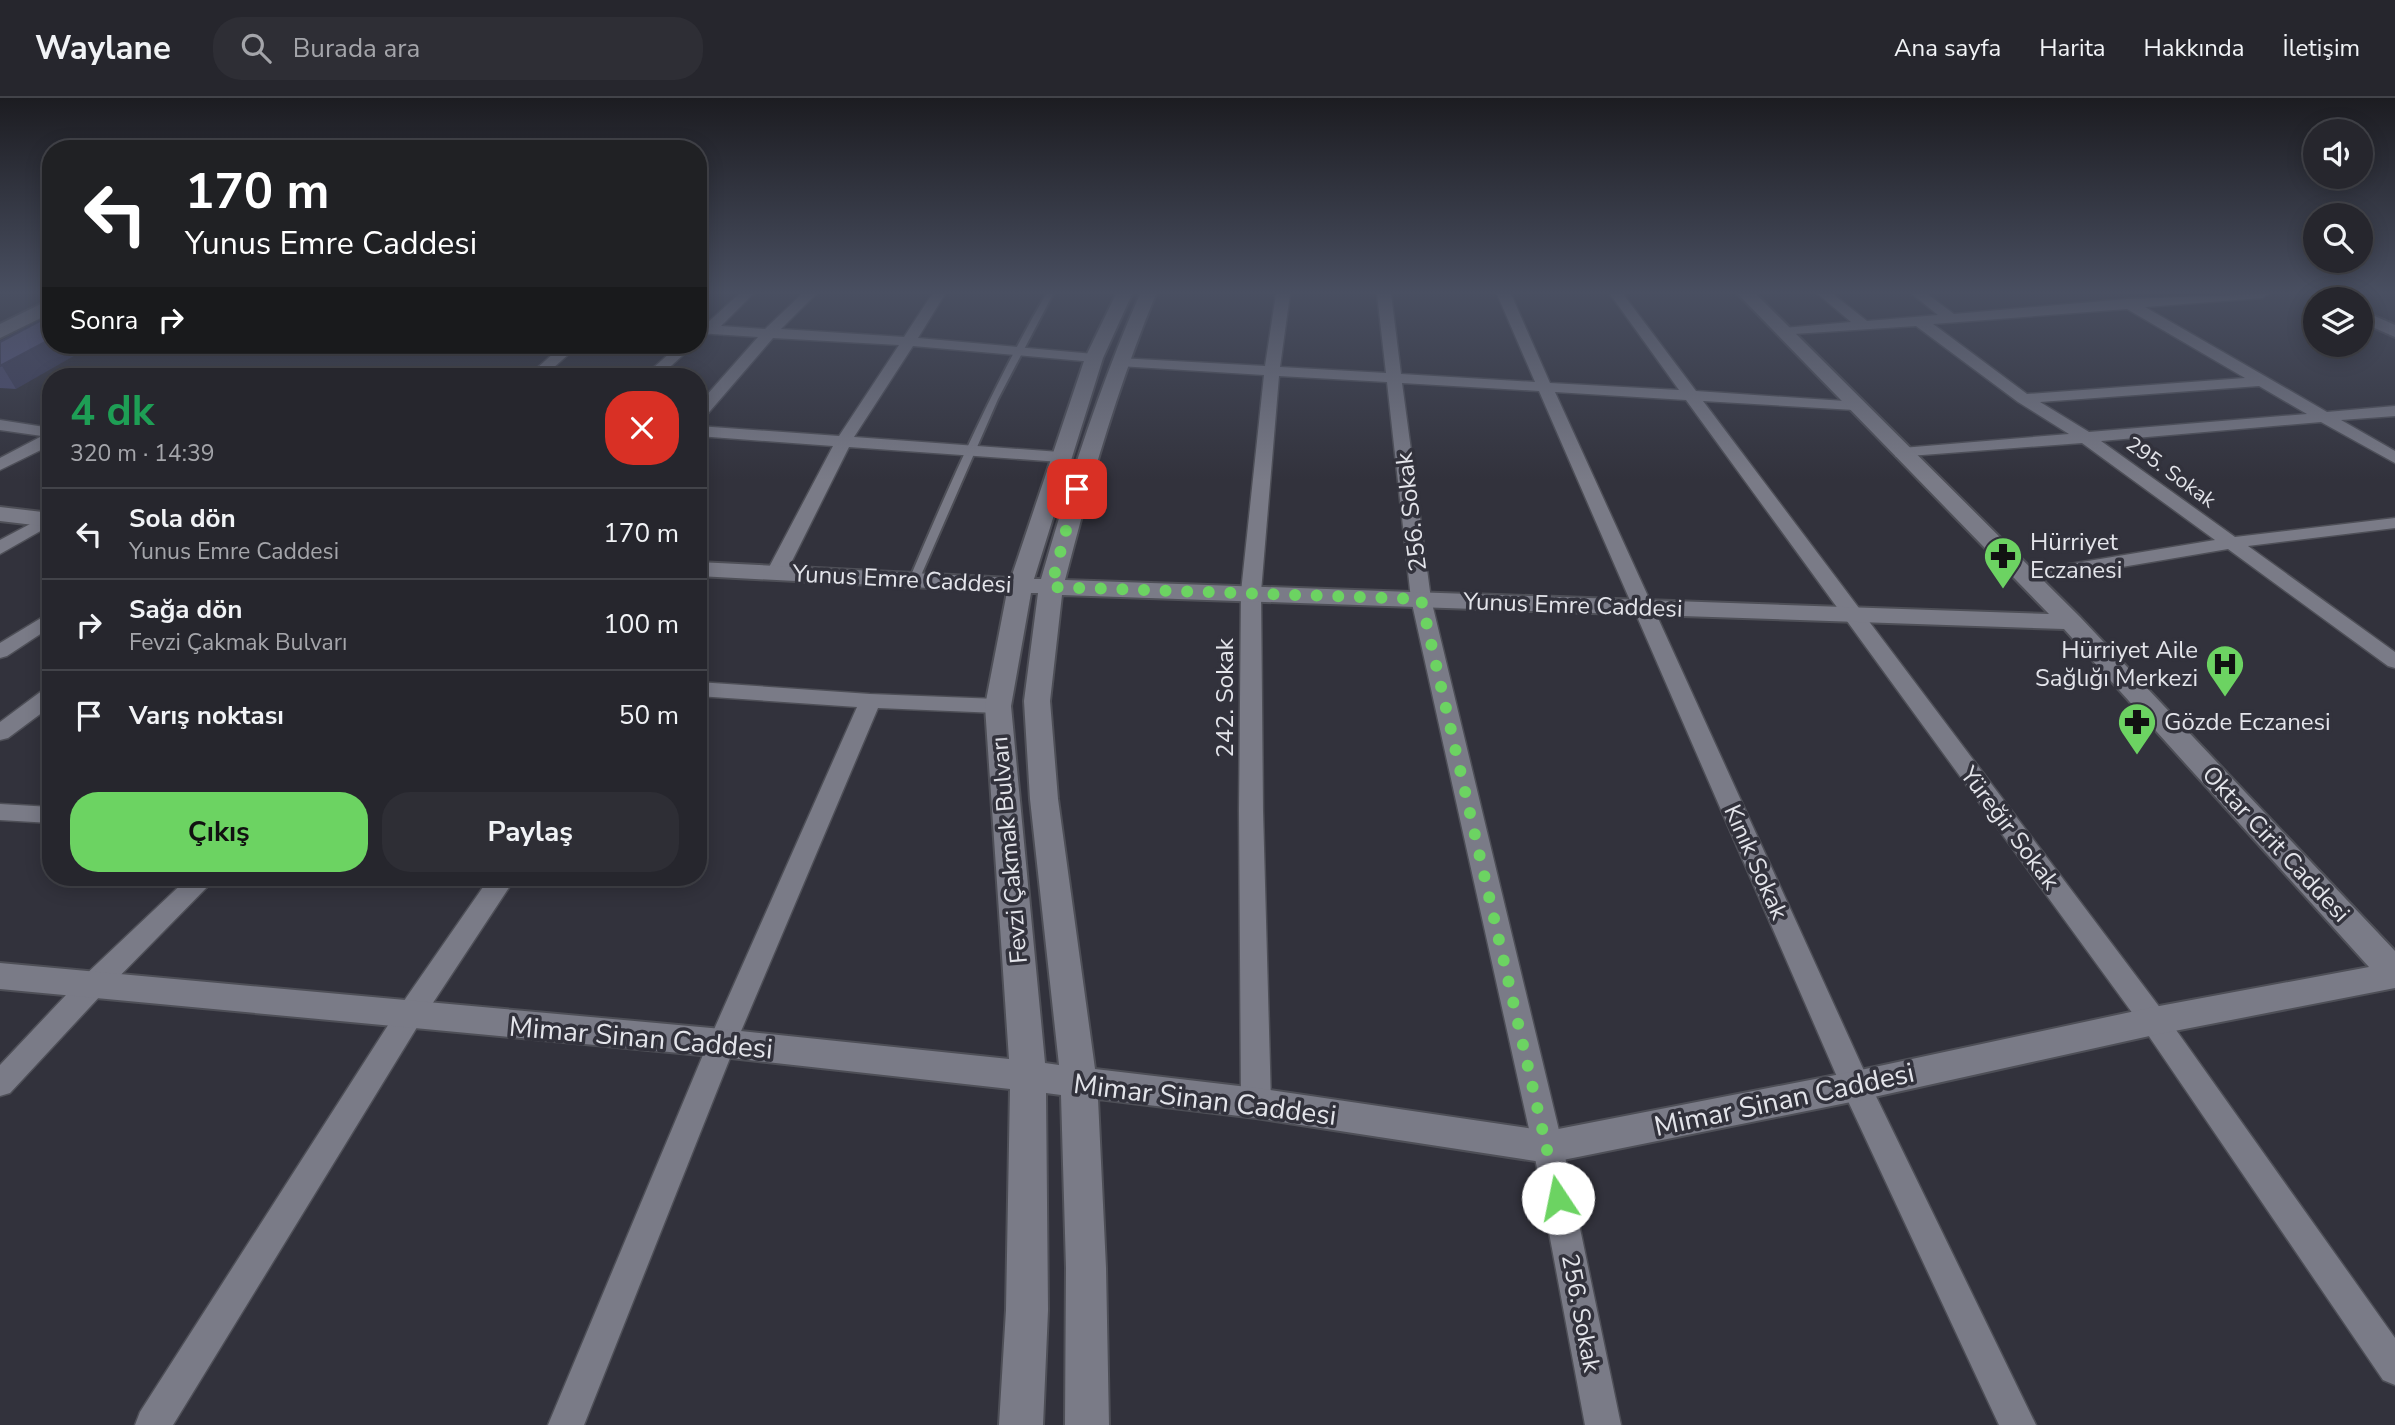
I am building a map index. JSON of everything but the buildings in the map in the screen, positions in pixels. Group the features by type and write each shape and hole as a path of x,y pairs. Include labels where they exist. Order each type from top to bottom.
{"street":[{"path":"545,368 559,356"},
{"path":"660,368 674,356"},
{"path":"707,405 749,356"},
{"path":"776,573 845,439 898,356"},
{"path":"1065,356 1272,371 1854,405"},
{"name":"Fevzi Çakmak Bulvarı","path":"1087,1425 1086,1268 1079,1082 1044,799 1037,701 1051,587 1084,465 1107,356"},
{"name":"Fevzi Çakmak Bulvarı","path":"1021,1425 1027,1310 1028,1077 998,706 1020,586 1060,457 1109,356"},
{"name":"242. Sokak","path":"1256,1103 1251,811 1251,592 1274,356"},
{"name":"256. Sokak","path":"1391,356 1421,599 1548,1147 1603,1425"},
{"name":"Kınık Sokak","path":"1533,356 1641,608 1856,1086 2018,1425"},
{"name":"Yüreğir Sokak","path":"1660,356 2154,1021 2395,1368"},
{"name":"Oktar Cirit Caddesi","path":"1806,356 2071,622 2395,974"},
{"name":"295. Sokak","path":"1966,356 2024,399 2085,437 2395,662"},
{"path":"2217,356 2395,458"},
{"path":"2024,399 2260,381"},
{"path":"1902,453 2395,411"},
{"path":"0,425 42,434"},
{"path":"707,431 845,439 1060,457"},
{"path":"0,465 42,441"},
{"path":"0,514 42,519"},
{"path":"2027,577 2231,543 2395,523"},
{"path":"0,548 42,524"},
{"name":"Yunus Emre Caddesi","path":"707,569 1020,586 2071,622"},
{"path":"0,652 42,624"},
{"path":"707,690 870,701 998,706"},
{"path":"566,1425 722,1042 870,701"},
{"path":"0,733 42,702"},
{"path":"0,812 42,815"},
{"path":"0,1084 92,986 195,886"},
{"path":"153,1425 409,1016 497,886"},
{"name":"Mimar Sinan Caddesi","path":"0,976 409,1016 722,1042 1256,1103 1548,1147 1856,1086 2154,1021 2395,974"}],"lane":[{"path":"914,580 969,450 1014,356"}],"place":[{"name":"Hürriyet Eczanesi","path":"2003,590"},
{"name":"Hürriyet Aile Sağlığı Merkezi","path":"2225,698"},
{"name":"Gözde Eczanesi","path":"2137,756"}],"route":[{"path":"1077,489 1051,587 1421,599 1558,1198"}]}
